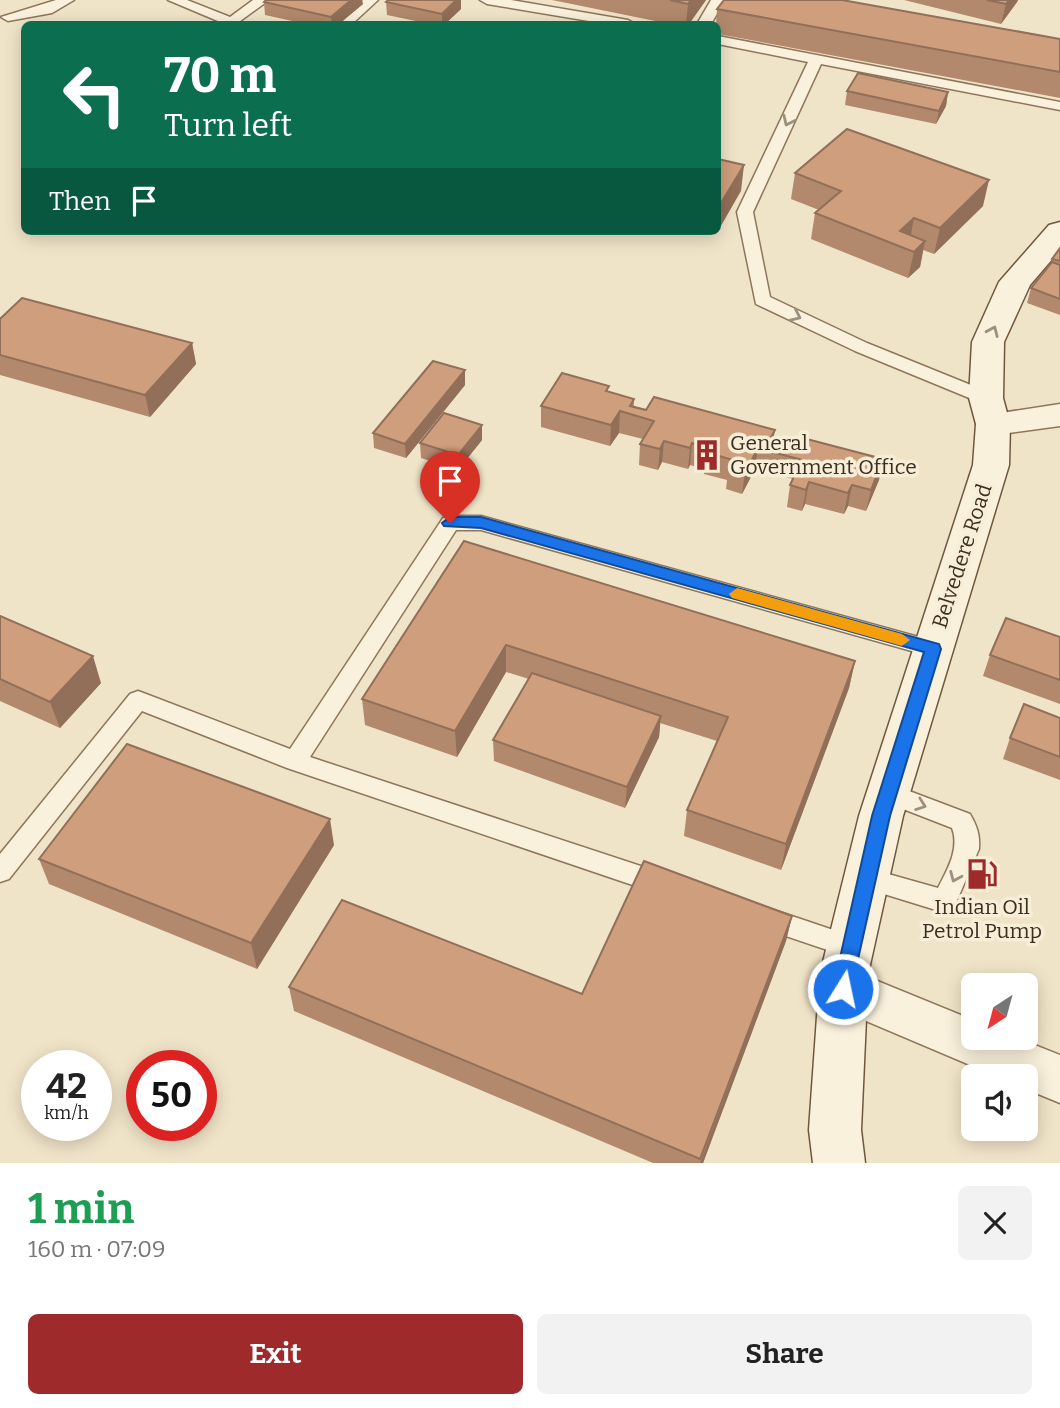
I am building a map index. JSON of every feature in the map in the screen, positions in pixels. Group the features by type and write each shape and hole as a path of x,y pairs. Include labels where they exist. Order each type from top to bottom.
{"main road":[{"name":"Belvedere Road","path":"839,1163 835,1130 847,968 888,793 991,465 988,342 1015,282 1060,231"},
{"path":"989,411 1060,415"},
{"path":"847,968 1060,1079"}],"lane":[{"path":"8,17 47,10 67,0"},
{"path":"175,0 228,21"},
{"path":"232,21 262,0"},
{"path":"347,21 371,0"},
{"path":"487,0 610,21"},
{"path":"706,21 717,0 771,9"},
{"path":"721,41 1060,106"},
{"path":"816,60 751,186 745,212 762,300 989,411"},
{"path":"295,761 450,523 481,523 933,649"},
{"path":"0,872 138,701 295,761 689,893"},
{"path":"867,878 936,899 946,898 965,852 968,838 961,821 888,793"},
{"path":"741,910 847,968"}],"building":[{"path":"351,0 331,17 264,2"},
{"path":"456,0 442,14 386,2"},
{"path":"670,0 691,0 688,4"},
{"path":"724,0 842,0 1060,39 1060,72 717,9"},
{"path":"987,0 1009,0 1006,4"},
{"path":"858,73 948,92 939,111 847,91"},
{"path":"847,129 989,180 940,228 914,218 900,231 925,241 914,252 815,213 841,191 795,173"},
{"path":"721,160 744,165 721,203"},
{"path":"1060,248 1060,261 1052,259"},
{"path":"1052,262 1060,265 1060,299 1031,288"},
{"path":"22,298 192,343 145,395 0,355 0,319"},
{"path":"433,361 465,370 405,444 373,433"},
{"path":"562,373 609,386 606,391 634,399 630,406 646,410 654,397 775,430 769,441 794,448 799,437 883,459 871,490 852,485 848,493 809,482 806,490 790,485 802,460 758,448 745,473 729,468 733,460 706,452 708,448 692,443 690,448 664,441 660,449 640,444 654,421 620,411 611,425 541,406"},
{"path":"444,413 482,425 458,455 420,443"},
{"path":"464,541 855,661 786,844 687,810 728,717 506,645 455,731 362,699"},
{"path":"0,616 93,656 50,702 0,679"},
{"path":"1006,618 1060,637 1060,680 990,655"},
{"path":"532,673 661,716 627,787 493,740"},
{"path":"1024,704 1060,718 1060,757 1010,738"},
{"path":"127,744 330,819 251,943 39,859"},
{"path":"644,861 792,916 700,1159 289,987 342,900 582,994"}],"slow traffic":[{"path":"737,594 902,640"}],"place":[{"name":"General Government Office","path":"707,455"},
{"name":"Indian Oil Petrol Pump","path":"982,874"}],"route":[{"path":"450,523 481,523 933,649 881,816 843,989"}]}
